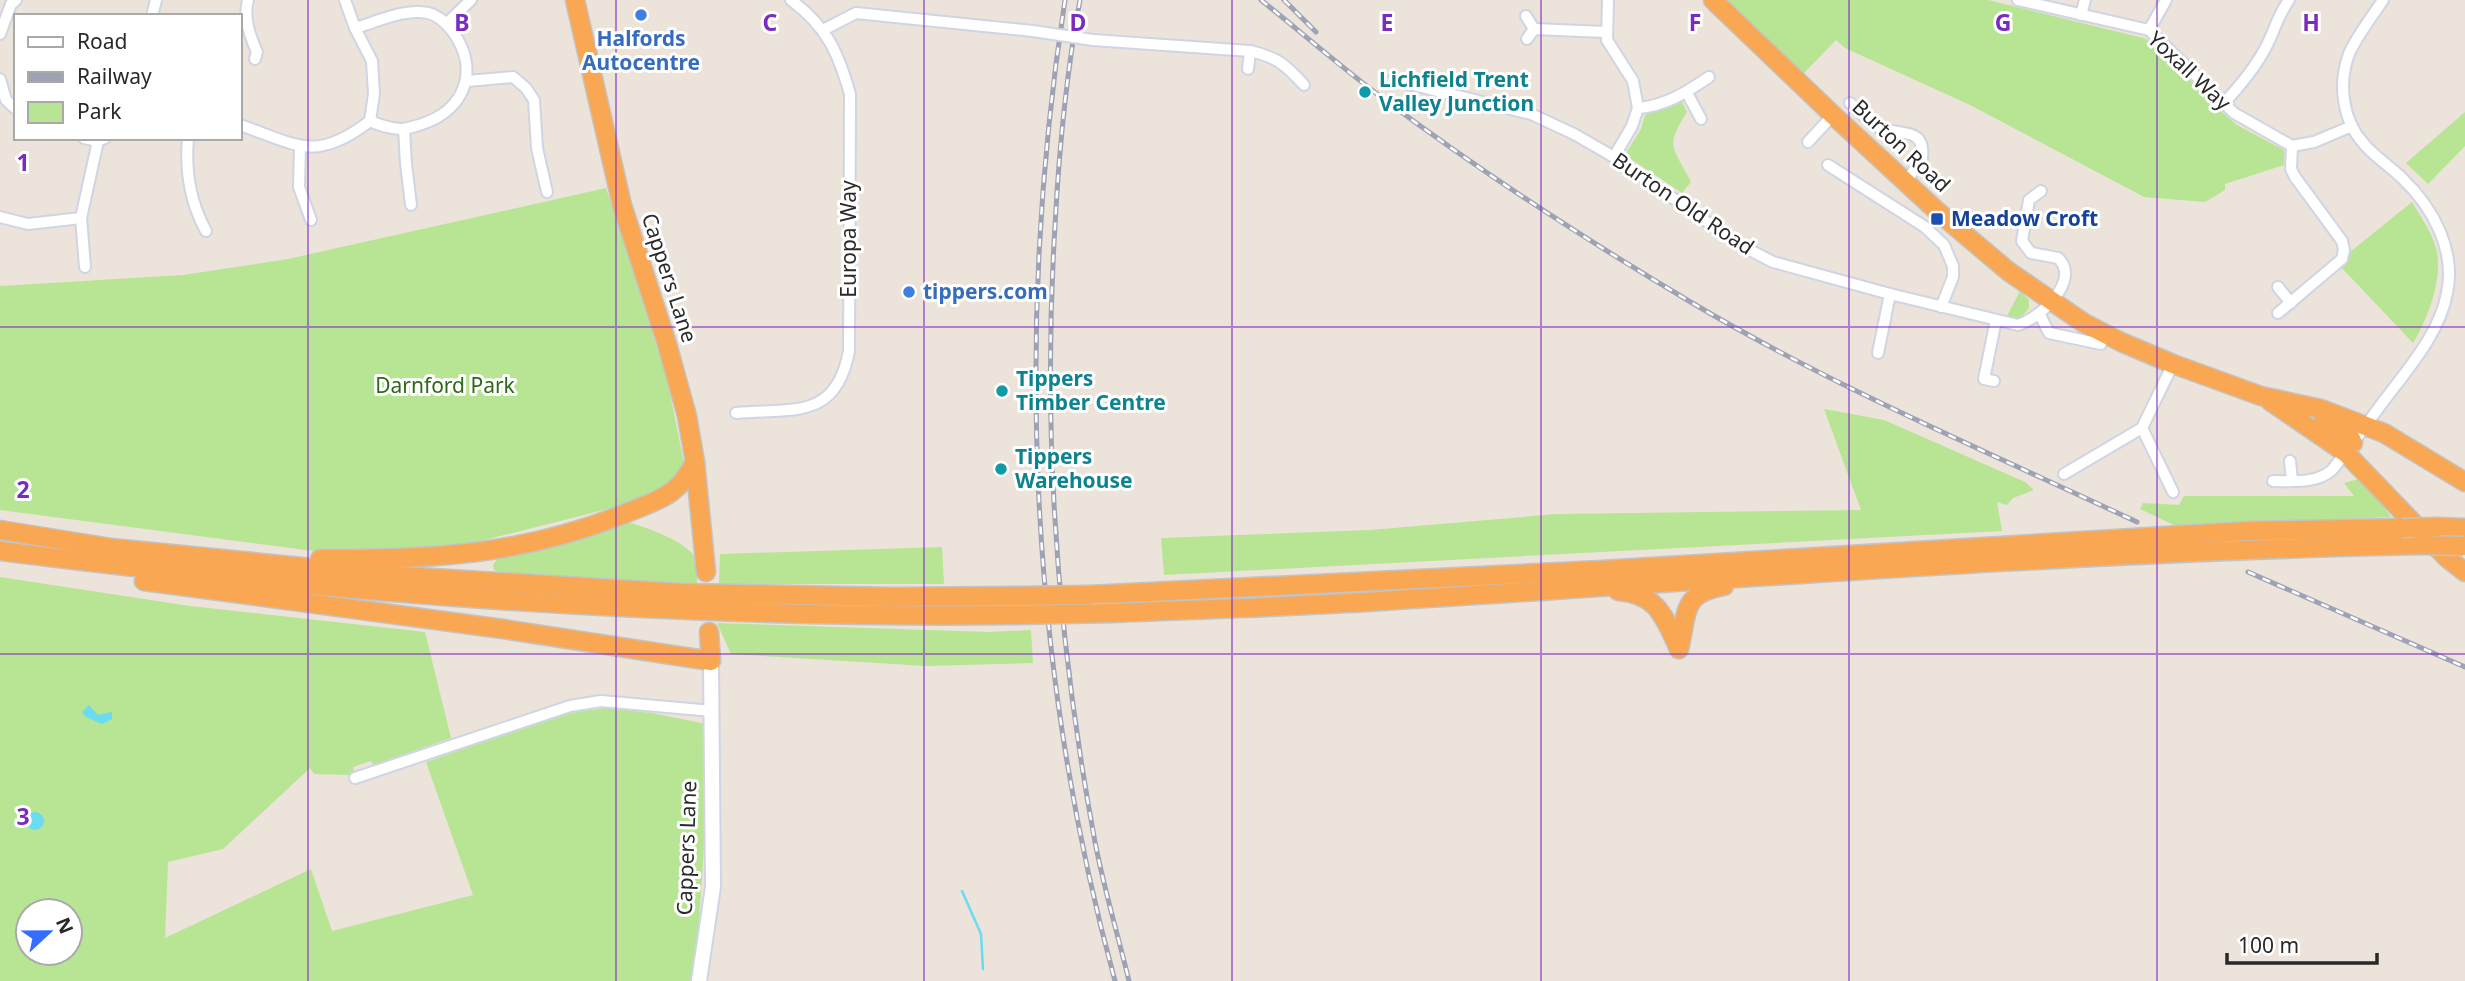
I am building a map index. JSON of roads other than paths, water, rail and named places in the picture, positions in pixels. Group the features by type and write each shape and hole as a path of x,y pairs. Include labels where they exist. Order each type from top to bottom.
{"highway":[{"name":"Cappers Lane","path":"575,0 622,205 687,416 695,462 706,572"},
{"name":"Burton Road","path":"1713,0 1905,183 2008,271 2045,308 2084,323 2121,342 2261,396"},
{"path":"2261,396 2297,402 2365,426 2405,444 2465,482"},
{"path":"2261,396 2349,448 2447,558 2465,572"},
{"path":"2297,402 2348,433 2349,448"},
{"path":"162,553 385,559 474,554 574,532 673,494 695,462"},
{"path":"673,494 689,498 700,506"},
{"path":"0,530 111,548 383,575 681,593 895,597 1089,595 1575,572 2249,531 2438,527 2464,540"},
{"path":"0,552 148,570 506,601 691,612 902,616 1112,613 1379,601 1577,587 2268,548 2419,545 2464,540"},
{"path":"0,552 128,579 503,629 711,661"},
{"path":"1577,587 1624,591 1648,599 1666,618 1679,649 1689,602 1700,593 1714,588 1794,575"},
{"name":"Cappers Lane","path":"709,632 711,661"}],"street":[{"path":"0,34 11,4 16,0"},
{"path":"248,0 248,32 260,55"},
{"path":"242,126 306,149 331,144 349,136 370,121 374,94 372,61 355,28 345,0"},
{"path":"447,23 471,0"},
{"name":"Europa Way","path":"736,413 809,408 830,395 841,380 849,351 850,94 839,55 823,30 791,0"},
{"path":"856,13 859,0"},
{"path":"1608,0 1605,32 1611,49 1633,81 1638,108 1632,127 1614,157"},
{"name":"Yoxall Way","path":"2018,0 2149,30 2223,103 2248,122 2292,146"},
{"path":"2081,15 2085,0"},
{"path":"2149,30 2166,0"},
{"path":"2223,103 2249,74 2267,45 2277,16 2288,0"},
{"path":"2273,481 2324,477 2349,448 2424,344 2441,314 2448,292 2445,245 2424,202 2363,143 2351,126 2343,93 2344,73 2350,52 2383,0"},
{"path":"355,28 403,14 429,13 447,23 461,44 467,81 455,105 438,119 404,129 388,128 370,121"},
{"path":"823,30 856,13 1033,31 1093,40 1250,51 1271,56 1286,65 1304,85"},
{"path":"1527,16 1534,29"},
{"path":"1534,29 1605,32"},
{"path":"1527,39 1534,29"},
{"path":"1248,69 1250,51"},
{"path":"467,81 513,77 534,100 537,148 547,192"},
{"path":"1638,108 1653,107 1687,93 1709,77"},
{"path":"0,79 6,100 14,107"},
{"name":"Burton Old Road","path":"1393,80 1531,114 1574,134 1614,157 1740,245 1773,262 2018,326 2045,308"},
{"path":"1687,93 1701,119"},
{"path":"1850,103 1878,127 1906,132 1921,143 1922,159 1905,183"},
{"path":"1860,112 1869,103"},
{"path":"1808,142 1833,115"},
{"path":"2278,313 2342,258 2344,250 2342,242 2291,169 2292,146 2314,142 2351,126"},
{"path":"404,129 405,164 411,205"},
{"path":"85,267 81,218 101,140"},
{"path":"188,140 186,166 195,212 206,231"},
{"path":"300,146 299,187 311,220"},
{"path":"1843,174 1849,164"},
{"path":"1828,165 1925,228 1944,245 1953,266 1954,277 1941,307"},
{"path":"2041,191 2026,198 2022,242 2031,253 2058,258 2066,270 2063,284 2045,308 2049,332 2101,344"},
{"path":"0,217 28,224 81,218"},
{"path":"2278,287 2291,303"},
{"path":"1883,348 1890,294"},
{"path":"1994,381 1984,379 1996,320"},
{"path":"2064,474 2142,428 2173,363"},
{"path":"2142,428 2173,492"},
{"path":"2290,461 2292,481"},
{"name":"Cappers Lane","path":"699,981 713,887 711,661"},
{"path":"355,778 569,706 601,701 712,711"}],"water":[{"path":"89,705 98,715 112,712 112,719 102,724 86,717 82,712"},
{"path":"35,812 41,815 44,821 41,827 35,830 29,827 26,821 29,815"}],"waterway":[{"path":"962,891 981,934 983,969"}],"railway":[{"path":"1065,0 1049,122 1039,246 1036,369 1039,493 1048,617 1063,739 1086,861 1115,981"},
{"path":"1080,0 1067,84 1057,198 1051,304 1052,458 1062,612 1082,765 1099,860 1129,981"},
{"path":"1261,0 1369,88 1460,154 1576,231 1694,304 1802,364 2137,522"},
{"path":"1284,0 1316,32"},
{"path":"2248,572 2465,667"}],"place":[{"name":"Halfords Autocentre","path":"641,15"},
{"name":"Lichfield Trent Valley Junction","path":"1365,92"},
{"name":"Meadow Croft","path":"1937,219"},
{"name":"tippers.com","path":"909,292"},
{"name":"Tippers Timber Centre","path":"1002,391"},
{"name":"Tippers Warehouse","path":"1001,469"}],"park label":[{"name":"Darnford Park","path":"445,386"}]}
